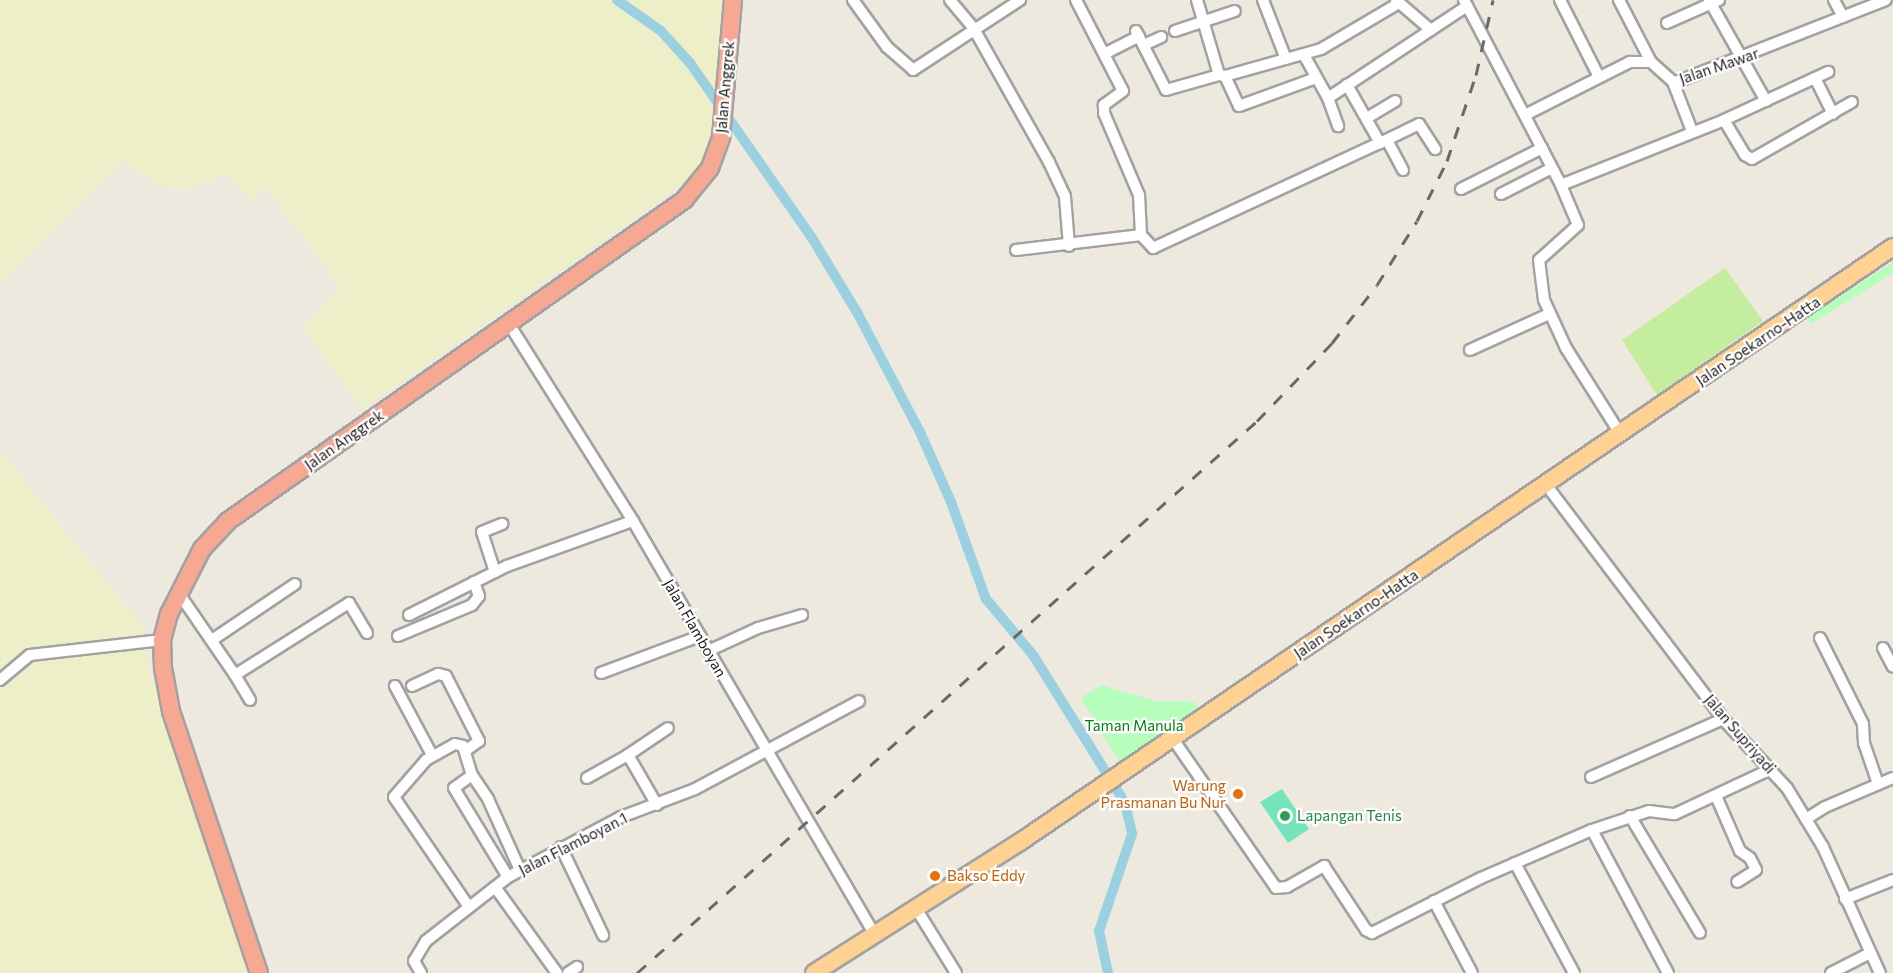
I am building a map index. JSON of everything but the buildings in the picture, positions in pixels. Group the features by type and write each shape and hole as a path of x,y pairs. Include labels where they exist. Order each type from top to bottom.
{"highway":[{"name":"Jalan Anggrek","path":"259,973 175,726 165,685 162,640 202,549 228,521 684,200 710,168 719,147 724,119 733,0"}],"main road":[{"name":"Jalan Soekarno-Hatta","path":"814,973 917,910 1118,773 1173,739 1557,479 1893,247"}],"street":[{"path":"853,0 908,69 913,70 1020,0"},
{"path":"950,0 974,29 1030,124 1065,197 1069,246"},
{"path":"1076,0 1106,52 1124,90 1104,105 1104,112 1139,195 1141,235 1153,248 1383,142 1419,123 1435,149"},
{"path":"1197,0 1222,76 1239,106 1316,78"},
{"path":"1263,0 1286,59"},
{"path":"1560,0 1599,77"},
{"path":"1525,114 1630,63 1651,62 1620,0"},
{"path":"1834,0 1843,17"},
{"name":"Jalan Mawar","path":"1651,62 1673,82 1741,60 1886,0"},
{"path":"1667,23 1713,1 1741,60 1766,101"},
{"path":"1140,38 1166,90 1304,55 1397,2 1431,30"},
{"path":"1328,98 1431,30 1465,3 1525,114 1561,185 1578,225 1539,260 1539,278 1549,314 1621,435"},
{"path":"1175,31 1235,11"},
{"path":"1106,52 1140,38 1161,37"},
{"path":"1304,55 1328,98 1338,126"},
{"path":"1561,185 1692,131 1725,120 1828,72"},
{"path":"1815,78 1833,114"},
{"path":"1673,82 1692,131"},
{"path":"1347,85 1403,170"},
{"path":"1367,118 1395,101"},
{"path":"1725,120 1745,155 1752,159 1852,102"},
{"path":"1461,189 1542,148"},
{"path":"1502,194 1552,168"},
{"path":"1016,249 1069,246 1141,235"},
{"path":"1470,350 1549,314"},
{"name":"Jalan Flamboyan","path":"509,324 633,521 875,934"},
{"name":"Jalan Supriyadi","path":"1557,479 1723,719 1771,769 1806,819 1823,847 1880,973"},
{"path":"409,615 495,572 633,521"},
{"path":"495,572 482,532 502,524"},
{"path":"398,636 472,606 479,596 474,582"},
{"path":"212,640 296,584"},
{"path":"180,595 250,700"},
{"path":"235,675 349,603 367,633"},
{"path":"708,651 751,631 802,615"},
{"path":"602,673 700,636"},
{"path":"1820,638 1863,724 1867,758 1878,784"},
{"path":"0,680 30,655 162,640"},
{"path":"1883,648 1893,667"},
{"path":"412,686 438,674 446,676 479,741 465,751"},
{"path":"394,686 432,755"},
{"name":"Jalan Flamboyan 1","path":"421,973 414,961 426,941 508,877 561,847 621,818 657,805 766,751 859,701"},
{"path":"1591,777 1723,719"},
{"path":"587,778 668,728"},
{"path":"1173,739 1276,888 1287,887 1324,866 1369,933 1515,863 1592,830 1649,811 1675,814 1771,769"},
{"path":"469,907 394,797 432,755 460,743 465,751 472,775 493,808 520,870"},
{"path":"628,754 657,805"},
{"path":"472,775 454,789 508,877"},
{"path":"1806,819 1825,807 1893,778"},
{"path":"1716,796 1740,851 1750,858 1756,870 1737,882"},
{"path":"1630,816 1700,933"},
{"path":"1592,830 1668,973"},
{"path":"561,847 603,935"},
{"path":"1515,863 1574,973"},
{"path":"1845,899 1893,880"},
{"path":"495,887 557,973"},
{"path":"1434,901 1472,973"},
{"path":"917,910 956,973"},
{"path":"1831,973 1870,953"}],"green space":[{"path":"0,0 725,0 714,135 700,165 672,192 362,409 303,328 340,287 265,186 250,200 226,174 189,189 164,187 122,161 0,283"},
{"path":"1893,262 1893,273 1811,324 1807,317"},
{"path":"1725,268 1763,321 1657,395 1622,340"},
{"path":"0,451 143,626 147,660 248,973 0,973"},
{"name":"Taman Manula","path":"1101,685 1155,701 1194,702 1204,717 1124,770 1081,698"},
{"name":"Lapangan Tenis","path":"1282,789 1309,829 1288,843 1260,802"}],"waterway":[{"path":"617,0 661,31 690,63 812,238 858,314 920,432 951,502 986,599 1033,655 1125,803 1132,834 1099,931 1108,973"}],"railway":[{"path":"637,973 1257,421 1332,343 1377,285 1417,221 1447,161 1476,75 1493,0"}],"place":[{"name":"Warung Prasmanan Bu Nur","path":"1238,794"},
{"name":"Lapangan Tenis","path":"1285,816"},
{"name":"Bakso Eddy","path":"935,876"}]}
